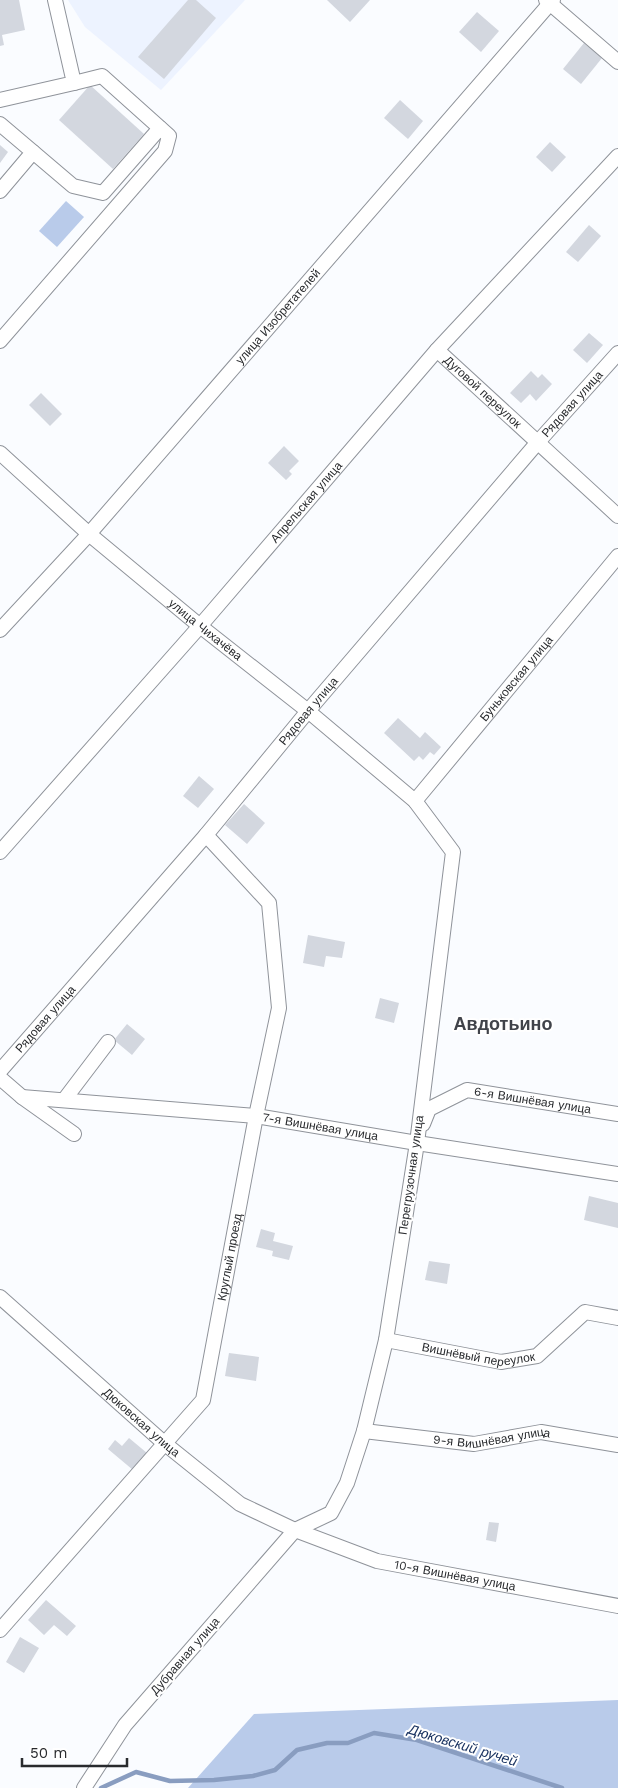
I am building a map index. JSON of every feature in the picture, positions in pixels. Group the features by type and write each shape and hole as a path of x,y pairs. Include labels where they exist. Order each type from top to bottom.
{"street":[{"path":"55,0 74,84"},
{"path":"550,1 618,62"},
{"name":"улица Изобретателей","path":"0,630 89,534 550,1"},
{"path":"0,100 102,76 169,136 165,151 5,324 0,341"},
{"path":"0,124 73,186 103,194 160,128"},
{"path":"0,191 33,152"},
{"name":"Апрельская улица","path":"0,852 200,626 437,350 618,156"},
{"name":"Дуговой переулок","path":"437,350 618,516"},
{"name":"Рядовая улица","path":"0,1070 206,835 308,711 538,442 618,352"},
{"name":"улица Чихачёва","path":"0,453 89,534 200,626 308,711 415,801"},
{"name":"Буньковская улица","path":"415,801 618,556"},
{"name":"Перегрузочная улица","path":"295,1530 332,1513 347,1483 364,1431 386,1340 417,1143 452,852 415,801"},
{"name":"Круглый проезд","path":"0,1630 203,1400 256,1116 279,1008 269,902 206,835"},
{"path":"64,1100 108,1042"},
{"path":"0,1078 22,1097 74,1134"},
{"name":"6-я Вишнёвая улица","path":"417,1143 428,1109 467,1090 618,1114"},
{"name":"7-я Вишнёвая улица","path":"22,1097 256,1116 618,1174"},
{"name":"Дюковская улица","path":"0,1297 164,1443 240,1504 295,1530"},
{"name":"Вишнёвый переулок","path":"386,1340 501,1362 536,1356 585,1312 618,1318"},
{"name":"9-я Вишнёвая улица","path":"364,1431 474,1444 541,1432 618,1445"},
{"name":"10-я Вишнёвая улица","path":"295,1530 377,1560 618,1606"},
{"name":"Дубравная улица","path":"84,1788 124,1725 295,1530"}],"shaded area":[{"path":"68,0 245,0 161,90 85,27"},
{"path":"66,201 84,217 57,247 39,231"},
{"path":"618,1700 618,1788 188,1788 254,1714"}],"building":[{"path":"0,0 19,0 25,30 2,35 4,45 0,46"},
{"path":"188,0 196,0 216,18 164,79 138,57"},
{"path":"327,0 370,0 350,22"},
{"path":"477,12 499,31 481,52 459,32"},
{"path":"584,43 602,58 581,84 563,69"},
{"path":"90,85 144,134 113,169 59,120"},
{"path":"400,100 423,121 408,139 384,118"},
{"path":"550,142 566,157 552,172 536,157"},
{"path":"0,145 8,152 0,163"},
{"path":"589,225 601,236 578,262 566,252"},
{"path":"589,333 603,345 587,363 573,350"},
{"path":"531,371 538,378 542,374 552,384 536,401 530,394 521,403 510,393"},
{"path":"41,393 62,414 50,426 29,405"},
{"path":"284,446 299,461 289,471 292,474 286,480 268,463"},
{"path":"398,718 420,738 425,732 441,747 434,755 430,752 423,760 419,756 414,761 384,733"},
{"path":"199,776 214,789 198,808 183,796"},
{"path":"244,804 265,823 247,844 225,825"},
{"path":"308,935 345,942 342,958 326,956 324,967 303,963"},
{"path":"380,998 399,1003 394,1023 375,1018"},
{"path":"127,1024 145,1039 132,1055 114,1040"},
{"path":"589,1196 618,1203 618,1228 584,1220"},
{"path":"261,1229 275,1233 273,1241 293,1246 289,1260 272,1256 273,1251 256,1247"},
{"path":"429,1261 450,1264 447,1284 425,1280"},
{"path":"229,1353 259,1357 256,1381 225,1376"},
{"path":"129,1438 147,1453 133,1470 108,1449 115,1440 122,1446"},
{"path":"489,1522 499,1523 496,1542 486,1540"},
{"path":"46,1600 76,1626 67,1636 54,1625 44,1635 28,1620"},
{"path":"20,1637 39,1648 24,1673 6,1662"}],"waterway":[{"name":"Дюковский ручей","path":"101,1788 136,1772 170,1781 214,1780 253,1776 275,1770 297,1750 327,1743 348,1743 374,1733 417,1740 562,1788"}],"district":[{"name":"Авдотьино","path":"503,1023"}]}
